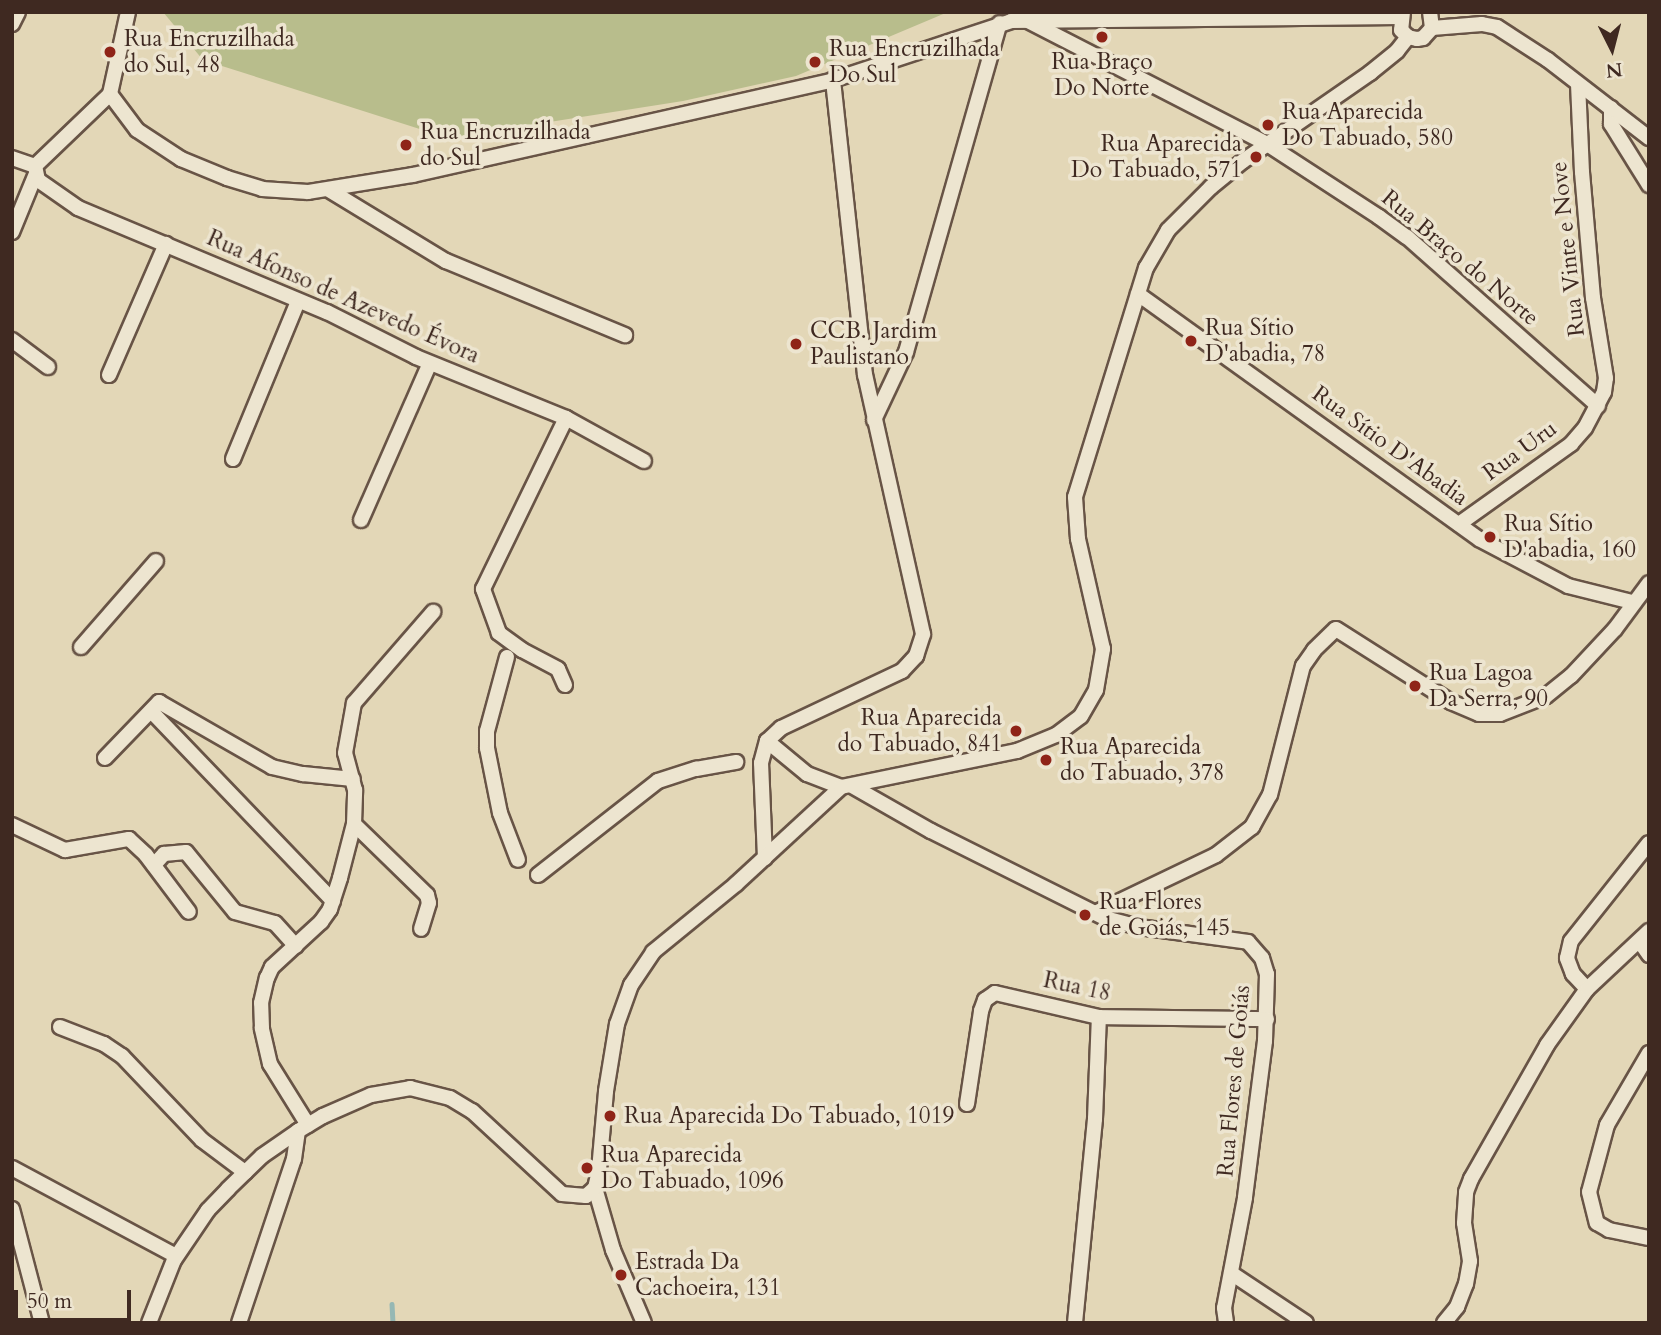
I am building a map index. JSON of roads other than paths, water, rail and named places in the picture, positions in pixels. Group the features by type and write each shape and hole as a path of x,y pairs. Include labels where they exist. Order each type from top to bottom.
{"street":[{"path":"12,24 18,12"},
{"path":"12,232 35,171 110,94 128,12"},
{"path":"1431,12 1432,28"},
{"path":"110,94 137,130 161,147 208,170 262,188 308,192 478,161 833,80 1000,23 1025,19 1402,15 1401,30 1408,37 1423,38 1432,28 1482,24 1496,19 1649,138"},
{"name":"Rua Braço do Norte","path":"1025,19 1267,144 1407,237 1598,406"},
{"path":"874,420 906,352 1000,23"},
{"path":"644,1323 613,1250 595,1188 613,1041 631,985 653,952 846,786 1017,751 1070,726 1089,705 1100,673 1102,635 1078,539 1075,497 1146,268 1168,230 1211,187 1267,144 1370,73 1397,51 1408,37"},
{"path":"765,858 761,763 767,741 780,728 902,671 910,665 921,646 922,623 865,374 833,80"},
{"name":"Rua Vinte e Nove","path":"1578,84 1591,285 1606,378 1604,393 1598,406"},
{"path":"1611,108 1611,124 1649,185"},
{"path":"12,158 35,171"},
{"name":"Rua Afonso de Azevedo Évora","path":"35,171 66,202 298,301 430,363 566,418 644,461"},
{"path":"329,190 446,261 625,335"},
{"path":"110,375 166,244"},
{"name":"Rua Sítio D'Abadia","path":"1138,294 1458,524 1522,564 1569,586 1632,601"},
{"path":"233,458 298,301"},
{"path":"12,340 48,366"},
{"path":"361,520 430,363"},
{"name":"Rua Uru","path":"1458,524 1571,444 1598,406"},
{"path":"565,685 558,669 522,650 499,633 483,589 566,418"},
{"path":"81,648 156,561"},
{"path":"1095,913 1216,855 1252,827 1270,794 1298,677 1314,650 1336,629 1451,702 1479,714 1500,714 1546,696 1571,676 1615,629 1632,601 1649,583"},
{"path":"239,1323 303,1128 276,1079 262,1028 261,1003 267,978 272,967 321,922 333,901 354,824 353,779 347,768 345,753 354,703 433,612"},
{"path":"507,657 487,731 487,748 500,813 517,860"},
{"path":"105,758 159,702 203,730 272,767 303,774 353,779"},
{"path":"151,711 333,901"},
{"name":"Rua Flores de Goiás","path":"767,741 807,774 846,786 1095,913 1127,925 1248,942 1262,958 1267,974 1267,1019 1245,1198 1224,1308 1226,1323"},
{"path":"538,875 659,781 696,769 736,762"},
{"path":"354,824 427,895 429,903 421,929"},
{"path":"12,825 65,850 80,846 102,846 126,838 135,842 189,912"},
{"path":"1587,989 1573,974 1567,958 1571,941 1649,843"},
{"path":"154,864 164,854 186,852 235,912 275,923 296,946"},
{"path":"1444,1323 1457,1307 1466,1284 1470,1261 1464,1223 1466,1192 1471,1179 1547,1045 1587,989 1644,936 1649,955"},
{"name":"Rua 18","path":"967,1104 981,1011 990,996 1003,993 1099,1017 1267,1019"},
{"path":"1075,1323 1095,1119 1099,1017"},
{"path":"60,1027 104,1044 122,1056 202,1140 245,1172"},
{"path":"1649,1053 1601,1142 1589,1192 1597,1223 1609,1230 1649,1238"},
{"path":"149,1323 176,1256 208,1210 245,1172 303,1128 371,1095 410,1088 431,1091 472,1111 562,1194 586,1196 595,1188"},
{"path":"12,1168 176,1256"},
{"path":"12,1209 42,1323"},
{"path":"1231,1273 1306,1323"}],"waterway":[{"path":"392,1304 393,1323"}],"place":[{"name":"Rua Braço Do Norte","path":"1102,37"},
{"name":"Rua Encruzilhada do Sul, 48","path":"110,52"},
{"name":"Rua Encruzilhada Do Sul","path":"815,62"},
{"name":"Rua Aparecida Do Tabuado, 580","path":"1268,125"},
{"name":"Rua Encruzilhada do Sul","path":"406,145"},
{"name":"Rua Aparecida Do Tabuado, 571","path":"1256,157"},
{"name":"Rua Sítio D'abadia, 78","path":"1191,341"},
{"name":"CCB. Jardim Paulistano","path":"796,344"},
{"name":"Rua Sítio D'abadia, 160","path":"1490,537"},
{"name":"Rua Lagoa Da Serra, 90","path":"1415,686"},
{"name":"Rua Aparecida do Tabuado, 841","path":"1016,731"},
{"name":"Rua Aparecida do Tabuado, 378","path":"1046,760"},
{"name":"Rua Flores de Goiás, 145","path":"1085,915"},
{"name":"Rua Aparecida Do Tabuado, 1019","path":"610,1116"},
{"name":"Rua Aparecida Do Tabuado, 1096","path":"587,1168"},
{"name":"Estrada Da Cachoeira, 131","path":"621,1275"}]}
